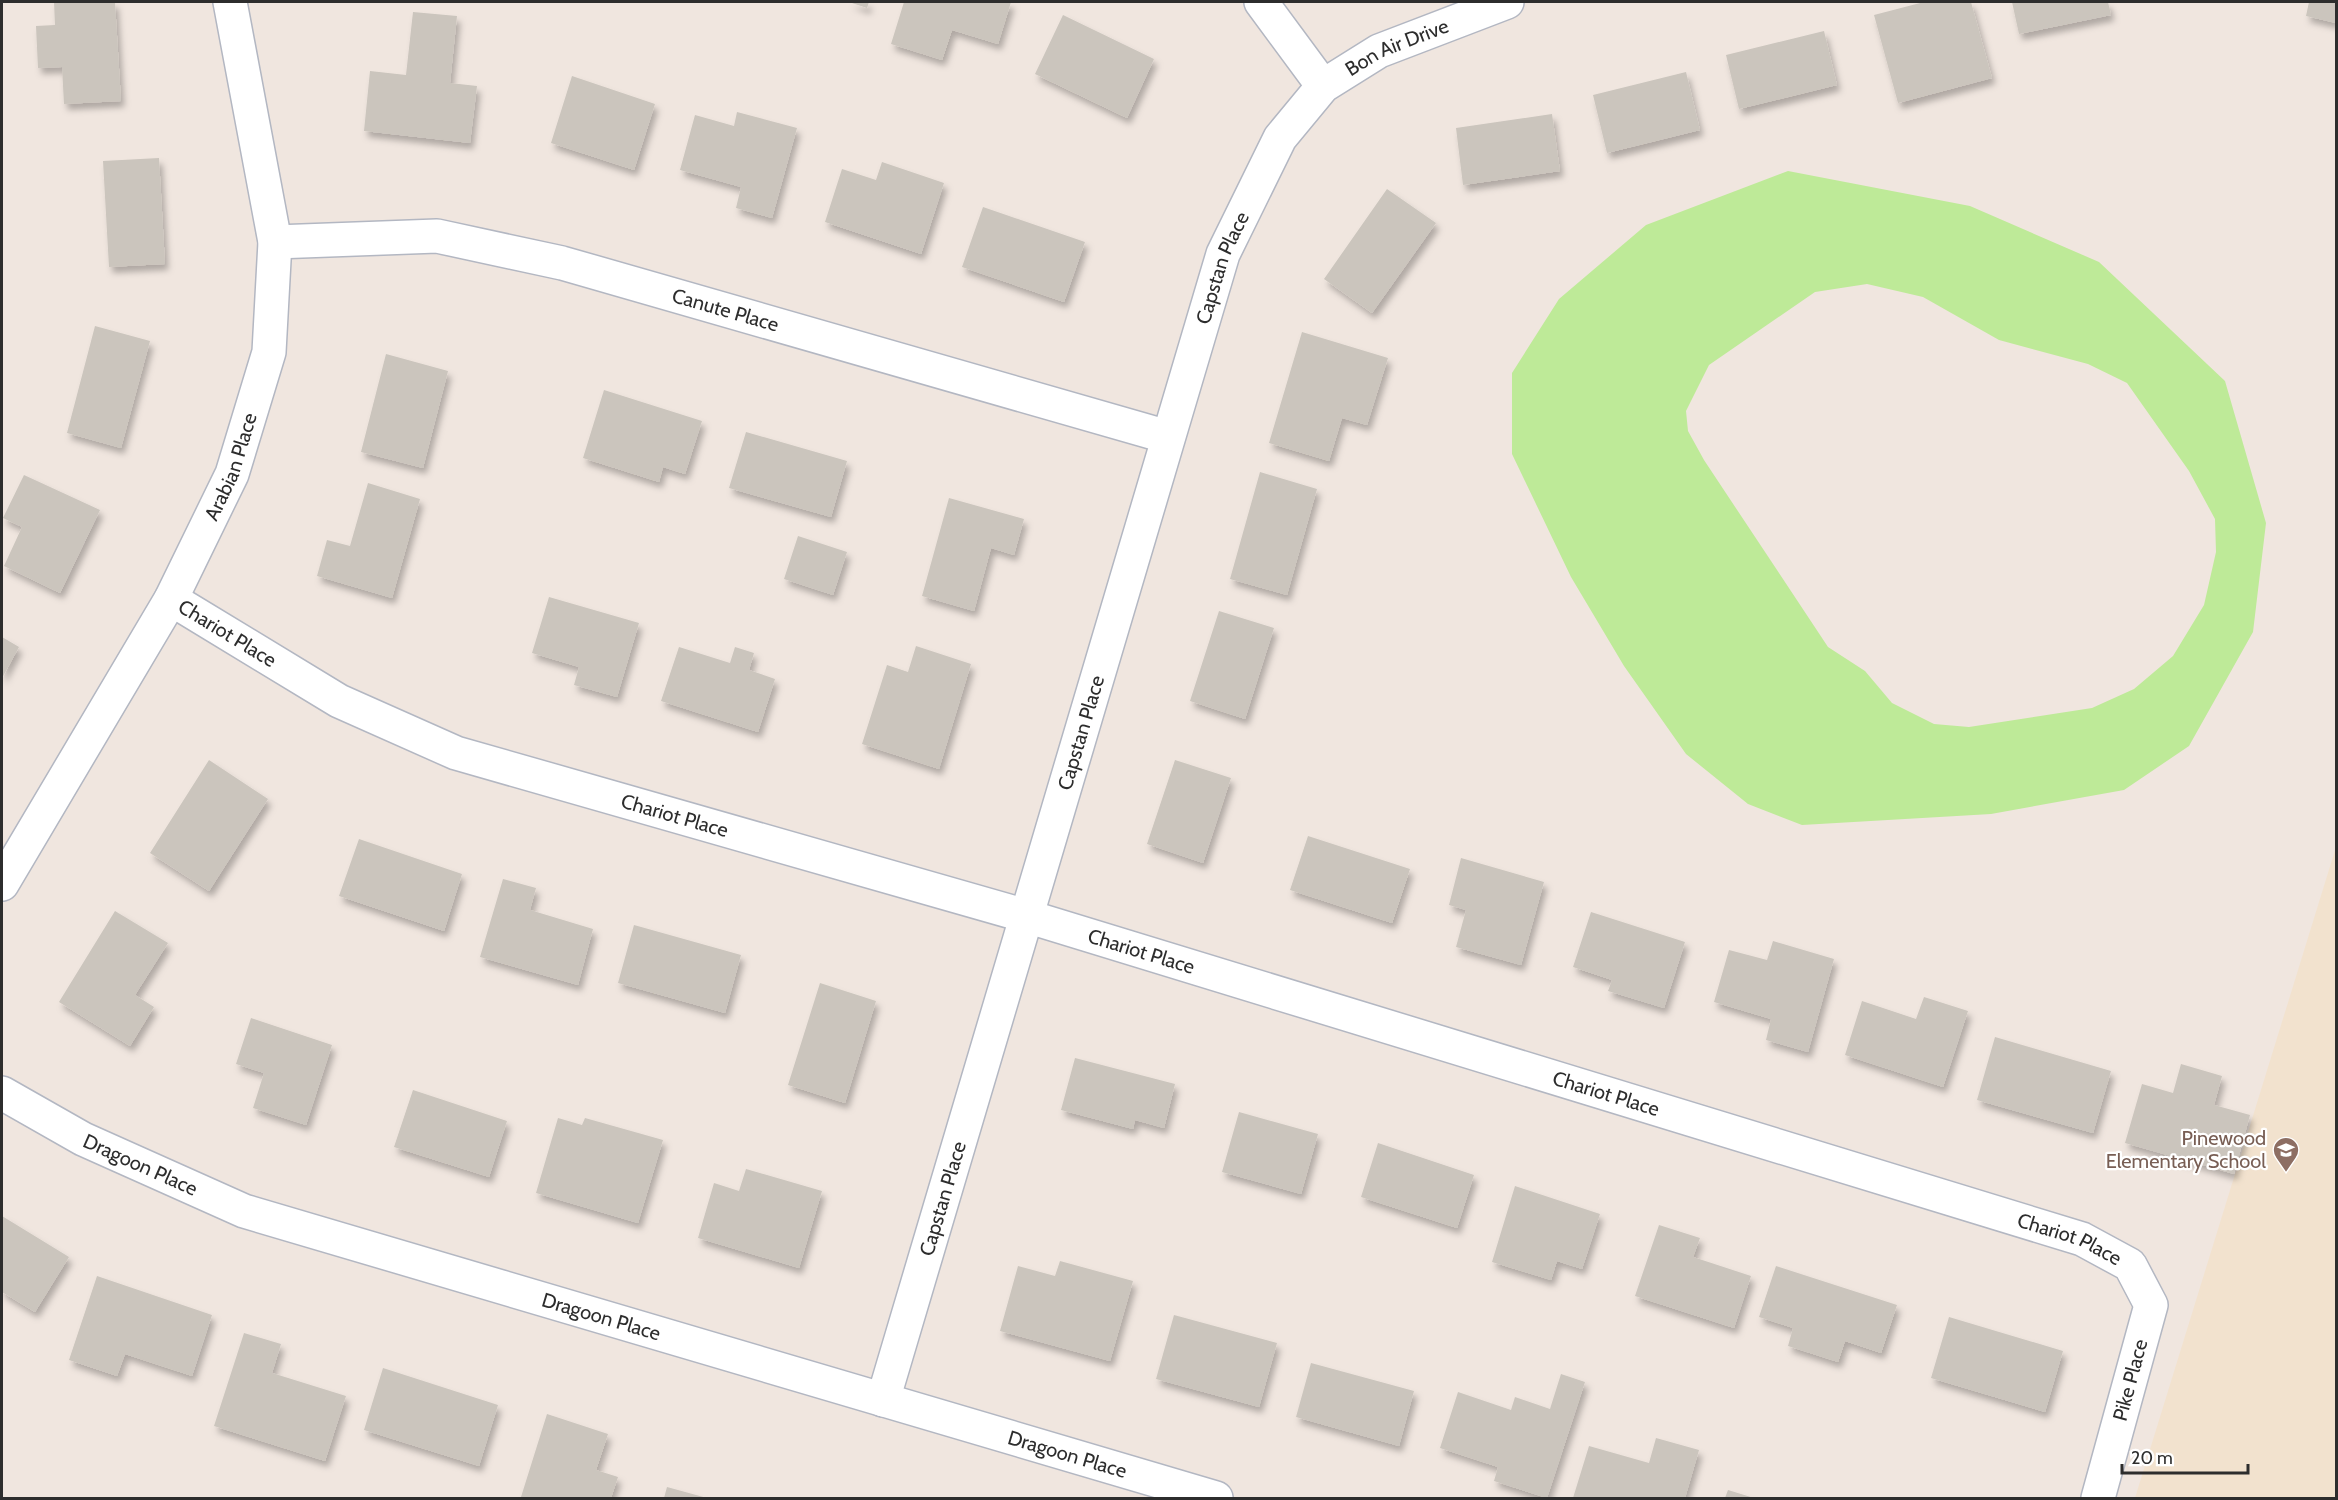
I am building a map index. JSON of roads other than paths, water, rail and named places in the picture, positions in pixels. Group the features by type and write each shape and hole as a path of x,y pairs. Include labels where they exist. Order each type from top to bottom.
{"street":[{"name":"Arabian Place","path":"2,884 171,599 232,474 269,351 275,242 230,2"},
{"path":"1261,2 1323,86"},
{"name":"Bon Air Drive","path":"1323,86 1379,51 1507,2"},
{"name":"Capstan Place","path":"884,1400 1223,254 1280,138 1323,86"},
{"name":"Canute Place","path":"275,242 437,236 551,260 1168,437"},
{"name":"Chariot Place","path":"171,599 339,701 456,753 1026,916 2082,1239 2130,1265"},
{"name":"Dragoon Place","path":"2,1093 83,1139 244,1211 1216,1498"},
{"name":"Pike Place","path":"2098,1498 2151,1305 2130,1265"}],"place":[{"name":"Pinewood Elementary School","path":"2286,1173"}]}
